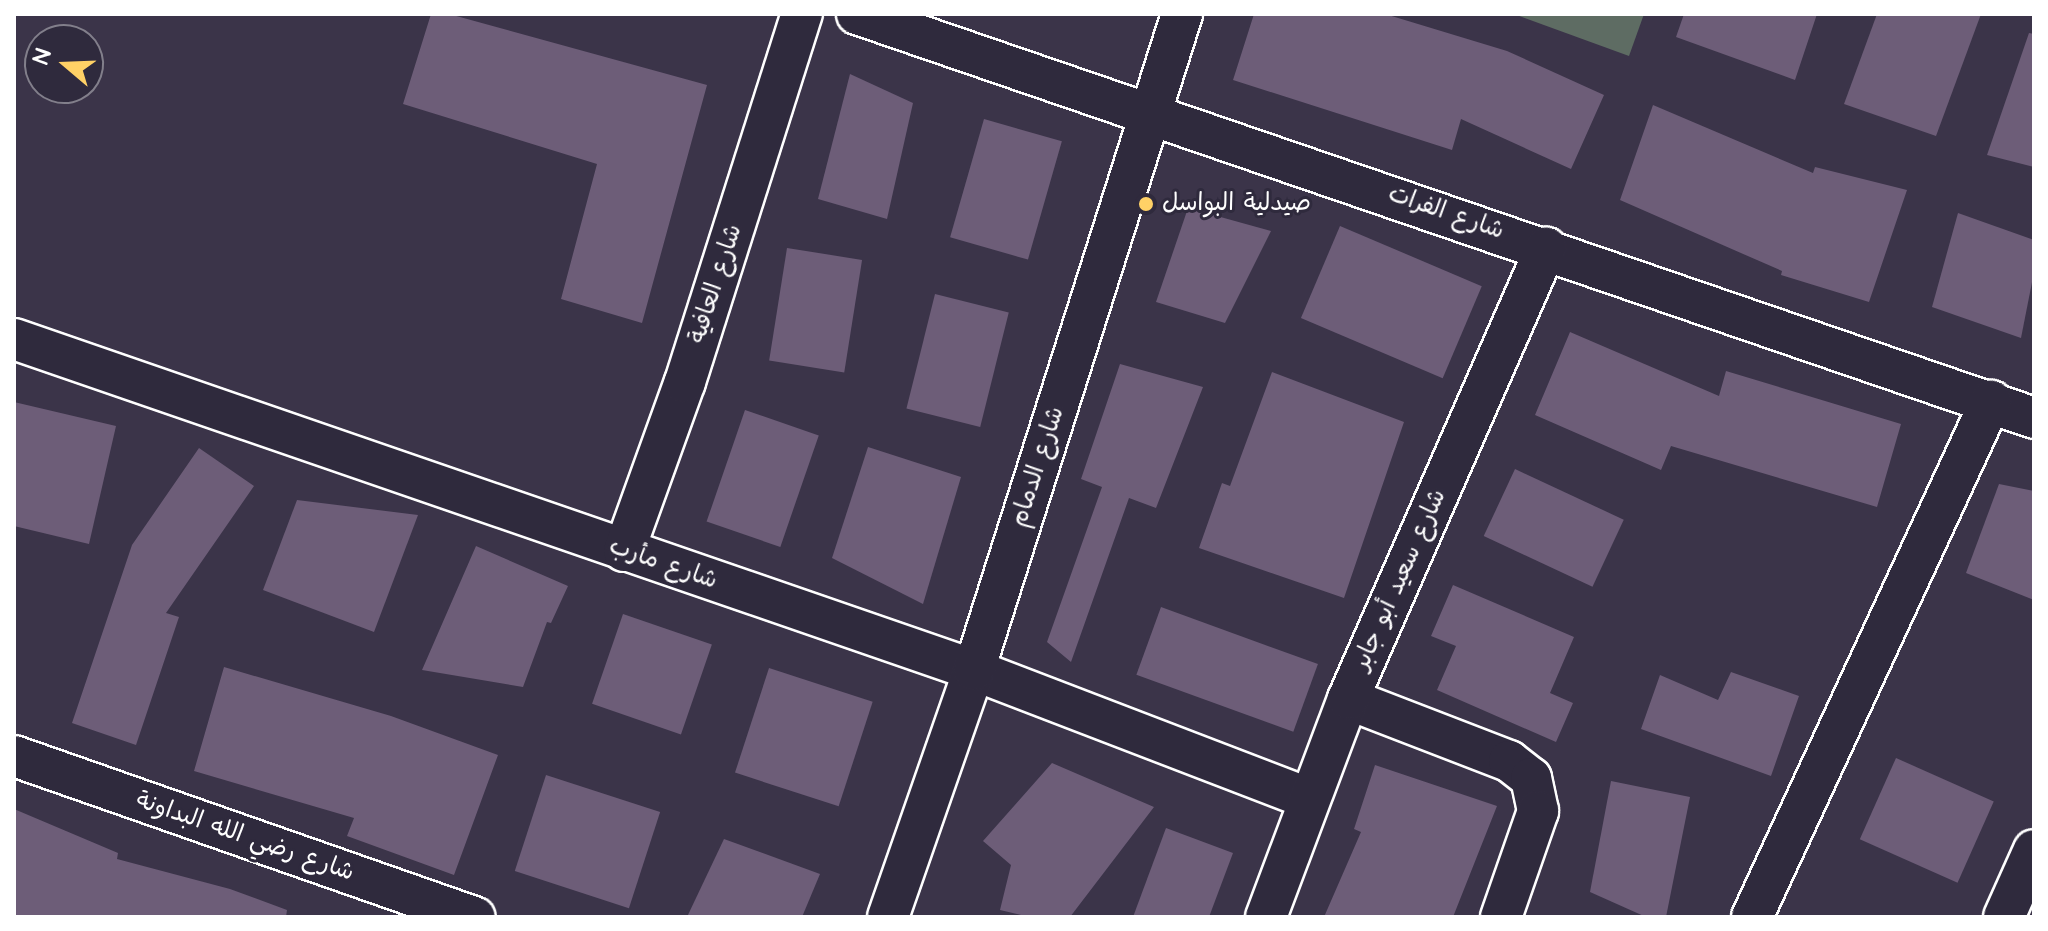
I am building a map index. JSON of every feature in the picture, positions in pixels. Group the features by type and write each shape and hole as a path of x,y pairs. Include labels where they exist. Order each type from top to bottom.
{"street":[{"name":"شارع العافية","path":"624,551 685,382 802,14"},
{"name":"شارع الفرات","path":"857,14 1151,111 2034,418"},
{"name":"شارع الدمام","path":"888,917 974,670 1182,14"},
{"name":"شارع سعيد أبو جابر","path":"1266,917 1308,798 1348,699 1546,248"},
{"name":"شارع مأرب","path":"14,339 974,670 1308,798"},
{"path":"1752,917 1991,401"},
{"path":"1348,699 1509,761 1531,778 1538,811 1501,917"},
{"name":"شارع رضي الله البداونة","path":"14,756 475,917"},
{"path":"2004,917 2034,850"}],"shaded area":[{"path":"1514,14 1644,14 1629,56"}],"building":[{"path":"431,14 449,14 707,85 642,323 561,299 597,164 403,104"},
{"path":"1254,14 1385,14 1507,51 1604,95 1571,169 1461,119 1452,150 1233,80"},
{"path":"1684,14 1817,14 1795,80 1676,37"},
{"path":"1877,14 1981,14 1936,136 1844,104"},
{"path":"2029,33 2034,34 2034,167 1987,155"},
{"path":"850,74 913,103 887,219 818,199"},
{"path":"1653,105 1813,173 1815,167 1907,190 1869,302 1781,275 1782,271 1620,200"},
{"path":"984,119 1062,141 1028,260 950,237"},
{"path":"1188,208 1271,231 1225,323 1156,302"},
{"path":"1958,213 2034,240 2034,272 2021,338 1932,307"},
{"path":"1340,226 1482,286 1443,378 1301,318"},
{"path":"787,248 862,260 844,372 769,361"},
{"path":"935,294 1009,312 980,427 906,408"},
{"path":"1570,332 1719,396 1726,371 1901,424 1877,507 1671,446 1661,470 1535,415"},
{"path":"1120,364 1203,387 1156,508 1129,498 1071,662 1047,642 1102,487 1081,479"},
{"path":"1272,372 1404,422 1344,598 1199,548 1222,483 1230,486"},
{"path":"14,402 116,426 89,544 14,526"},
{"path":"745,410 819,435 780,547 707,522"},
{"path":"868,447 961,477 923,604 832,558"},
{"path":"199,448 254,486 166,613 179,617 136,745 72,723 132,545"},
{"path":"1515,469 1624,520 1592,587 1484,536"},
{"path":"1999,484 2034,491 2034,600 1966,573"},
{"path":"297,500 418,515 374,632 263,590"},
{"path":"476,546 568,586 551,623 547,622 523,687 422,670"},
{"path":"1453,585 1574,637 1550,693 1573,703 1556,742 1437,690 1456,646 1431,636"},
{"path":"1161,607 1318,664 1293,732 1136,675"},
{"path":"623,614 712,645 681,734 592,704"},
{"path":"224,667 391,716 498,755 454,875 347,836 354,818 194,771"},
{"path":"769,668 873,702 839,806 735,773"},
{"path":"1731,672 1799,696 1771,776 1641,729 1660,675 1718,700"},
{"path":"1896,758 1994,802 1958,883 1860,839"},
{"path":"1052,763 1154,807 1070,917 1029,917 1000,910 1011,865 983,841"},
{"path":"1375,765 1497,806 1453,917 1324,917 1361,832 1354,829"},
{"path":"546,775 660,812 629,908 515,871"},
{"path":"1611,781 1690,797 1666,917 1646,917 1590,892"},
{"path":"14,809 118,853 117,859 230,889 287,910 286,917 14,917"},
{"path":"1166,828 1233,853 1209,917 1133,917"},
{"path":"724,839 820,874 802,917 687,917"}],"place":[{"name":"صيدلية البواسل","path":"1146,204"}]}
